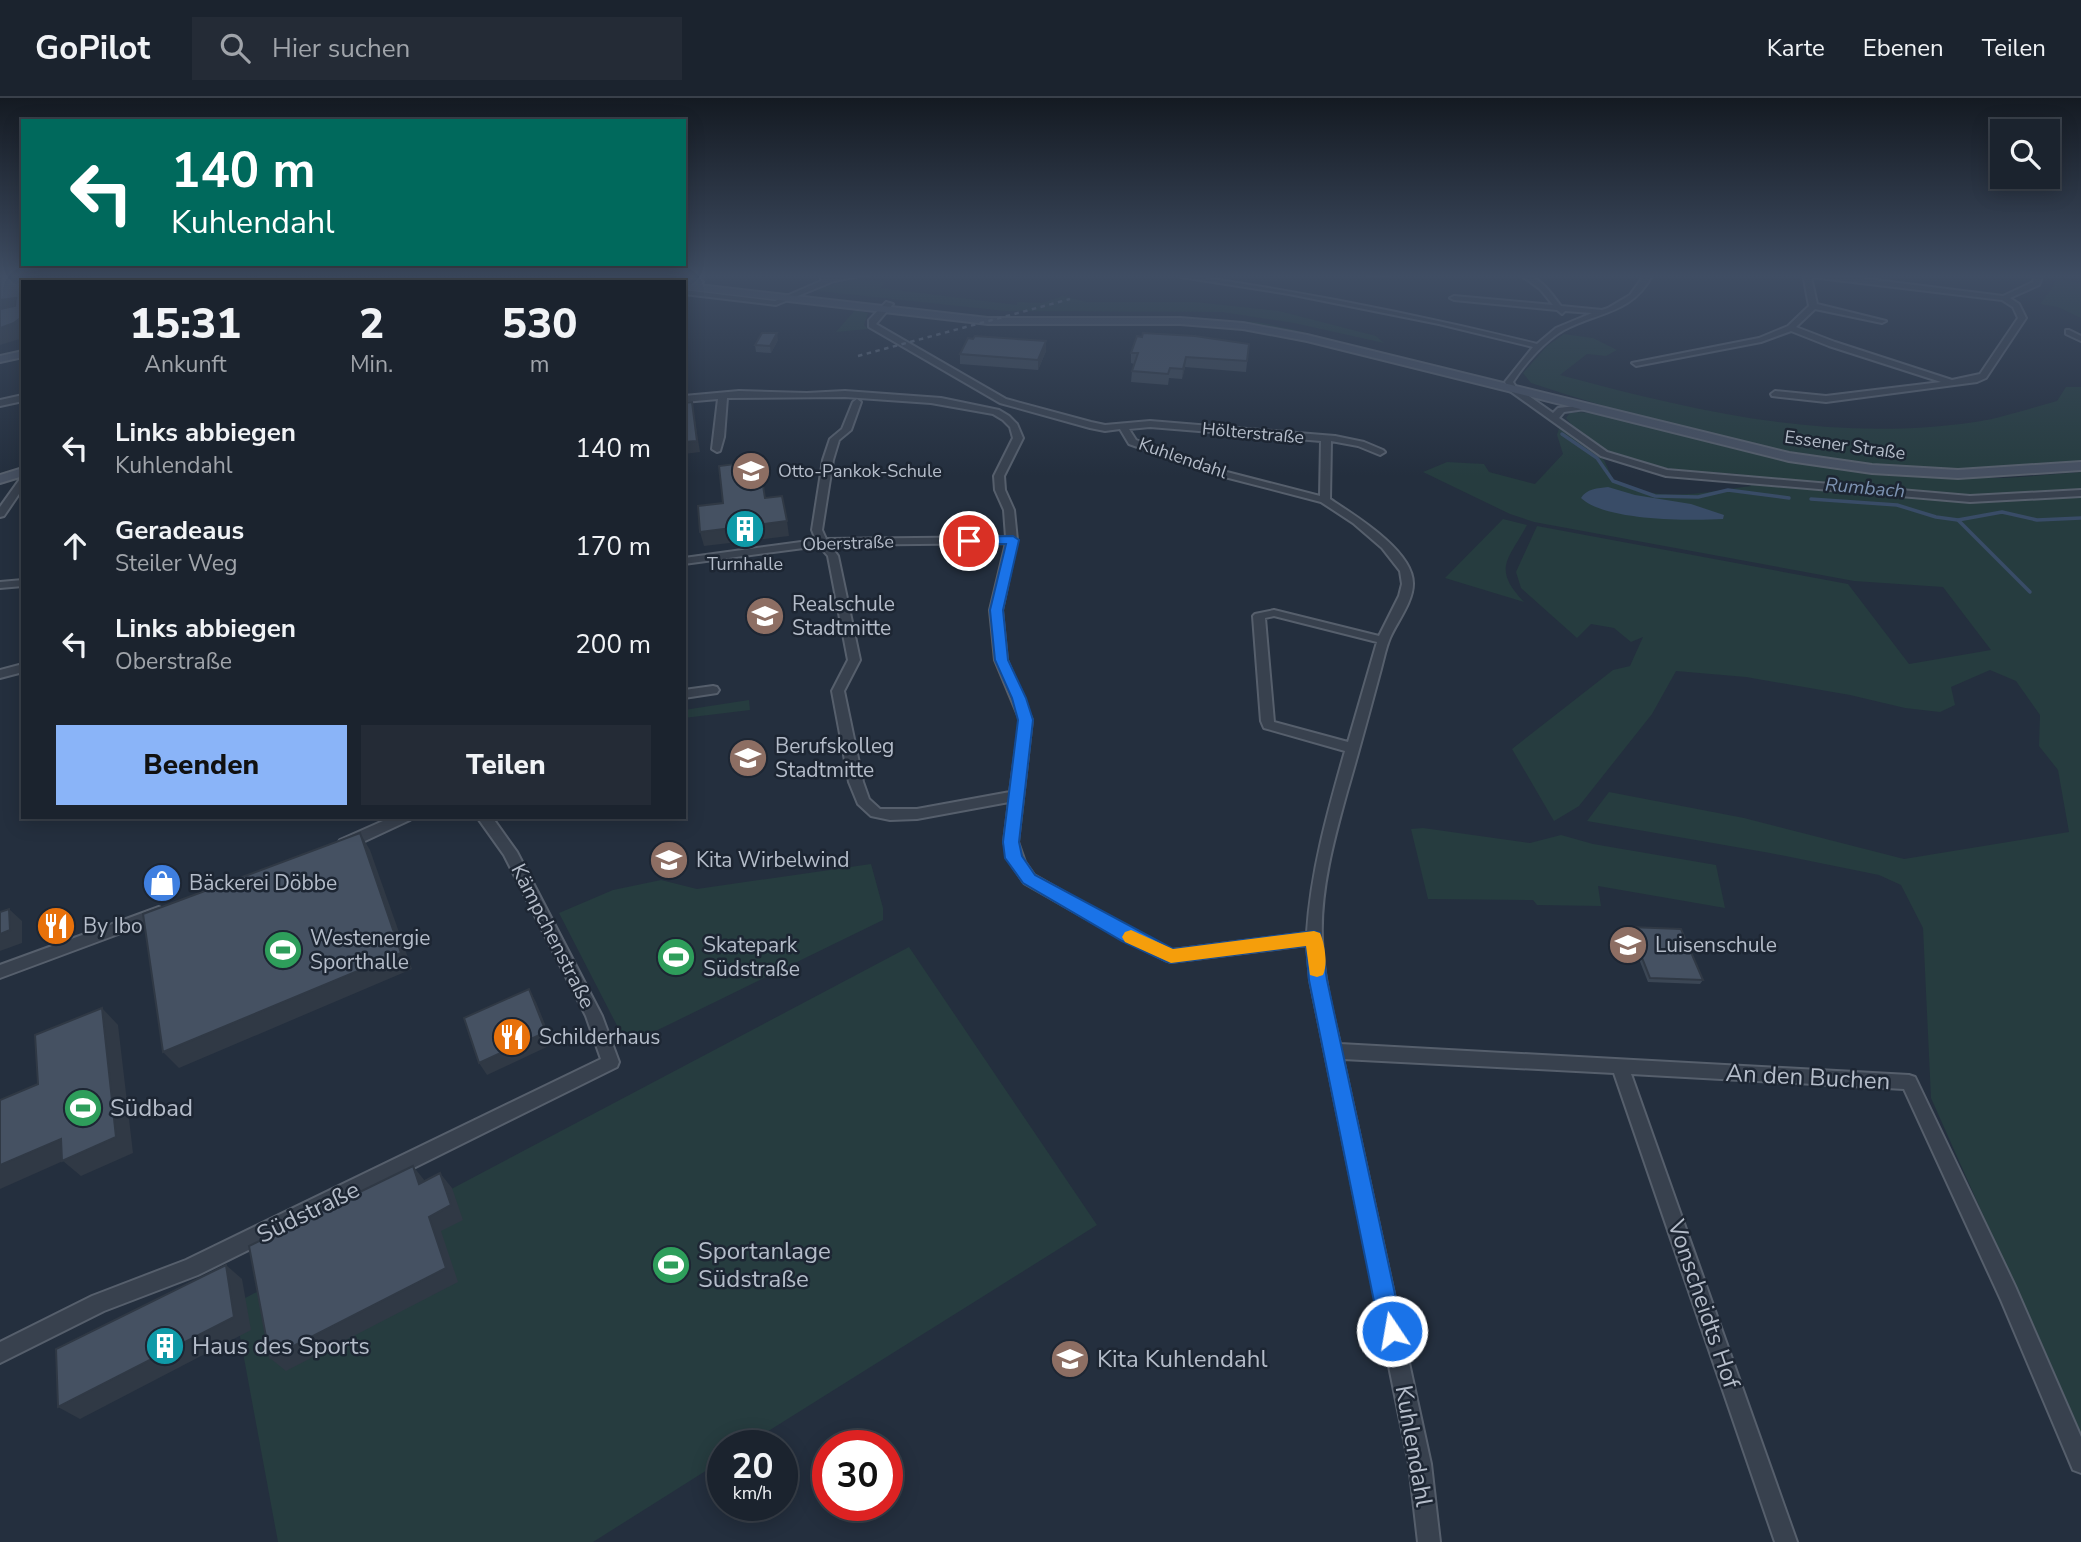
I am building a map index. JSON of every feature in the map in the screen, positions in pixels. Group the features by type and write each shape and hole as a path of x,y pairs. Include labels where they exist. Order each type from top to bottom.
{"main road":[{"name":"Essener Straße","path":"1321,341 1511,386 1752,449 1872,469 1958,474 2081,466"},
{"path":"0,361 21,357"},
{"name":"Essener Straße","path":"1511,386 1609,413"},
{"path":"0,479 21,473"}],"street":[{"name":"Kuhlendahl","path":"900,341 994,397 1090,425 1123,427 1132,442 1167,456 1220,473 1325,500 1357,521 1386,546 1405,571 1408,584 1405,596 1383,640 1326,840 1317,895 1314,938 1318,980 1420,1464 1429,1542"},
{"path":"1518,341 1541,347"},
{"path":"1547,341 1516,372 1511,386 1604,454 1652,470 1686,476 1792,482 1970,499 2081,493"},
{"path":"1636,363 1752,341"},
{"path":"1825,341 1953,383"},
{"path":"1775,394 1840,398 1953,383 1983,376 2007,341"},
{"path":"686,399 723,395 862,394 904,400"},
{"path":"717,449 720,442 719,411 723,395"},
{"path":"807,396 857,402 975,402 1040,416 1053,416"},
{"path":"0,403 21,398"},
{"path":"934,401 975,406 996,413 1013,425 1018,438 999,476 1000,489 1009,510 1013,540 996,610 1001,660 1026,720 1011,842 1014,858 1029,879 1171,956 1314,938"},
{"path":"857,402 846,430 835,439 828,460 817,530 833,556 855,660 838,691 856,782 863,801 876,813 890,815 917,814 1016,796"},
{"path":"1554,418 1562,410 1582,407"},
{"name":"Hölterstraße","path":"1123,427 1150,424 1348,441 1380,452"},
{"path":"1325,500 1326,439"},
{"path":"0,514 21,484"},
{"name":"Oberstraße","path":"686,561 822,542 1013,540"},
{"path":"0,585 21,583"},
{"path":"1352,748 1269,725 1259,616 1274,613 1383,640"},
{"path":"0,674 21,669"},
{"path":"686,694 713,690"},
{"path":"325,851 376,832 401,819"},
{"name":"Kämpchenstraße","path":"485,819 510,852 594,1016 611,1062"},
{"path":"0,972 169,909"},
{"name":"An den Buchen","path":"1333,1051 1909,1082 2008,1293 2081,1462"},
{"name":"Südstraße","path":"0,1353 99,1303 191,1268 611,1062"},
{"name":"Vonscheidts Hof","path":"1620,1067 1786,1542"}],"green space":[{"path":"1333,341 1340,341 1480,377"},
{"path":"1554,341 1600,341 1617,350 1606,356 1587,354 1560,375 1714,412 1816,426 1921,428 1975,422 2057,401 2066,387 2081,387 2081,461 1988,470 1918,468 1861,463 1750,444 1640,416 1531,383 1523,373"},
{"path":"1570,413 1640,422 1723,446 1774,457 1866,471 1991,478 2081,472 2081,1435 1931,1098 1923,928 1901,885 1879,875 1587,821 1609,792 1744,818 1904,859 2069,832 2058,770 2039,746 2040,715 2016,681 1990,670 1951,687 1955,705 1940,712 1905,708 1850,695 1746,677 1676,671 1652,714 1579,806 1554,821 1512,749 1613,670 1630,666 1643,637 1631,642 1614,628 1591,624 1577,638 1521,588 1516,572 1537,526 1848,584 1909,664 1991,650 1943,587 1854,581 1534,522 1510,514 1423,472 1447,462 1484,464 1489,472 1535,484 1563,454 1557,435 1559,428 1604,460 1613,479 1629,487 1646,492 1680,495 1751,486 1739,474 1669,468 1623,458 1583,435 1566,418"},
{"path":"1503,519 1527,525 1506,564 1508,581 1524,602 1445,578"},
{"path":"749,700 750,710 686,718 686,710"},
{"path":"1423,828 1530,843 1561,835 1593,844 1716,865 1725,908 1598,886 1601,906 1537,905 1533,900 1428,899 1411,829"},
{"path":"871,864 883,908 883,920 627,1045 559,913 613,890 661,880 697,889"},
{"name":"Sportanlage Südstraße","path":"909,947 1097,1225 770,1430 707,1430 707,1470 593,1542 278,1542 234,1304"}],"water":[{"path":"1608,487 1635,495 1691,504 1724,515 1723,519 1690,520 1628,515 1593,506 1581,498 1589,491"}],"building":[{"path":"757,341 772,341 770,346 755,345"},
{"path":"966,341 1046,341 1038,360 960,354"},
{"path":"1135,341 1231,341 1249,344 1247,361 1186,357 1183,369 1170,368 1168,374 1132,371 1138,353 1131,353"},
{"path":"692,402 697,441 686,442 686,403"},
{"path":"759,461 765,498 782,496 787,521 700,532 698,506 723,503 719,466"},
{"name":"Westenergie Sporthalle","path":"360,833 401,953 163,1052 143,914"},
{"path":"9,909 10,930 0,934 0,912"},
{"path":"1630,927 1681,929 1703,980 1650,978"},
{"name":"Schilderhaus","path":"529,989 546,1032 479,1063 464,1018"},
{"name":"Südbad","path":"102,1008 116,1137 62,1161 61,1139 0,1165 0,1100 38,1084 35,1035"},
{"path":"413,1166 419,1184 440,1173 451,1205 429,1217 446,1268 270,1358 249,1246"},
{"path":"226,1265 234,1317 58,1407 56,1349"}],"waterway":[{"name":"Rumbach","path":"1562,434 1597,458 1613,481 1655,496 1698,497 1728,490 1789,498"},
{"name":"Rumbach","path":"1811,499 1897,505 1936,517 1958,520"},
{"name":"Rumbach","path":"1958,520 2002,512 2037,520 2081,518"},
{"path":"1958,520 2030,592"}],"railway":[{"path":"858,356 912,341"}],"slow traffic":[{"path":"1131,937 1171,956 1314,938 1317,970"}],"place":[{"name":"Otto-Pankok-Schule","path":"751,471"},
{"name":"Turnhalle","path":"745,529"},
{"name":"Realschule Stadtmitte","path":"765,616"},
{"name":"Berufskolleg Stadtmitte","path":"748,758"},
{"name":"Kita Wirbelwind","path":"669,860"},
{"name":"Bäckerei Döbbe","path":"162,883"},
{"name":"By Ibo","path":"56,926"},
{"name":"Luisenschule","path":"1628,945"},
{"name":"Westenergie Sporthalle","path":"283,950"},
{"name":"Skatepark Südstraße","path":"676,957"},
{"name":"Schilderhaus","path":"512,1037"},
{"name":"Südbad","path":"83,1108"},
{"name":"Sportanlage Südstraße","path":"671,1265"},
{"name":"Haus des Sports","path":"165,1346"},
{"name":"Kita Kuhlendahl","path":"1070,1359"}],"route":[{"path":"969,541 1013,540 996,610 1001,660 1026,720 1011,842 1014,858 1029,879 1129,936 1171,956 1314,938 1318,980 1392,1331"}]}
